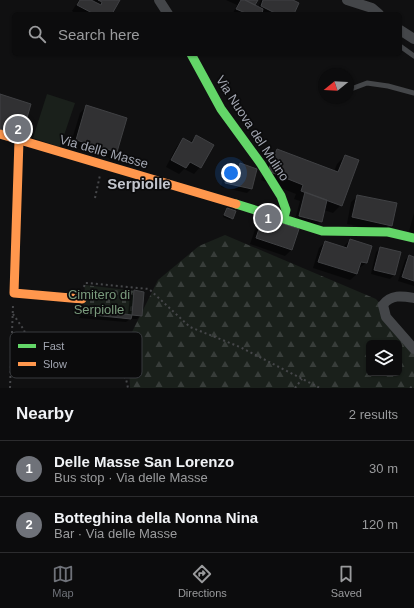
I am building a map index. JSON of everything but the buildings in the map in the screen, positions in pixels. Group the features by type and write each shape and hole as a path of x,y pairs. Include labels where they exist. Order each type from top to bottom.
{"street":[{"path":"159,0 167,12"},
{"path":"347,0 372,8 377,12"},
{"path":"402,31 414,39"},
{"name":"Via Nuova del Mulino","path":"192,56 221,109 261,164 281,196 286,210 284,218"},
{"name":"Via delle Masse","path":"0,134 186,188 322,231 388,232 414,238"},
{"path":"19,140 14,293 82,299"},
{"path":"414,298 397,296 388,299 383,305 386,317 414,349"}],"lane":[{"path":"402,47 414,56"},
{"path":"354,88 367,83 388,86 414,93"}],"path":[{"path":"95,198 99,177"},
{"path":"82,299 85,283 149,289 164,305 178,315 190,327 240,347 320,388"},
{"path":"12,332 14,293"},
{"path":"13,314 25,332"},
{"path":"10,378 10,388"},
{"path":"125,378 128,388"},
{"path":"295,388 302,379"},
{"path":"410,388 414,385"}],"green space":[{"path":"47,94 75,103 60,147 33,138"},
{"path":"225,235 376,299 414,342 414,388 130,388 130,378 142,378 142,332 132,332 158,280 199,246"},
{"name":"Cimitero di Serpiolle","path":"85,285 144,292 142,316 132,315 131,319 83,314"}],"traffic: fast":[{"path":"192,56 221,109 261,164 281,196 286,210 284,218"},
{"path":"236,204 322,231 388,232 414,238"}],"traffic: slow":[{"path":"0,134 236,204"},
{"path":"19,140 14,293 82,299"}],"place":[{"name":"Botteghina della Nonna Nina","path":"18,129"},
{"name":"Delle Masse San Lorenzo","path":"268,218"}],"district":[{"name":"Serpiolle","path":"139,184"}]}
